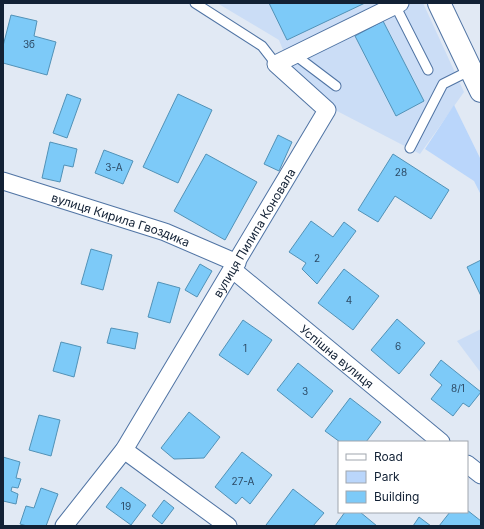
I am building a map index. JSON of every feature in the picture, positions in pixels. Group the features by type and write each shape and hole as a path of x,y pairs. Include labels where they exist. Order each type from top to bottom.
{"main road":[{"path":"438,3 481,91"}],"street":[{"path":"276,64 397,4"},
{"name":"вулиця Пилипа Коновала","path":"64,526 124,450 327,110 276,64"},
{"name":"вулиця Кирила Гвоздика","path":"3,181 165,232 235,266"},
{"name":"Успішна вулиця","path":"235,266 440,441"},
{"path":"124,450 228,526"},
{"path":"468,465 481,475"}],"lane":[{"path":"195,3 262,46 276,64"},
{"path":"397,4 428,70"},
{"path":"295,55 336,86"},
{"path":"410,148 443,84 470,70"}],"shaded area":[{"path":"217,3 423,3 464,92 420,154 337,111 290,67 279,40"},
{"path":"481,329 481,373 457,341"}],"green space":[{"path":"454,105 481,160 481,195 474,181 425,149"}],"building":[{"path":"269,3 365,3 287,40"},
{"path":"11,15 37,21 34,36 56,42 47,75 3,63 3,46"},
{"path":"383,21 424,101 396,116 355,36"},
{"path":"67,94 81,99 67,138 53,133"},
{"path":"178,94 212,110 178,183 143,167"},
{"path":"278,135 292,142 279,171 264,164"},
{"path":"50,142 77,149 73,167 64,165 60,182 42,178"},
{"path":"104,150 133,161 123,184 95,173"},
{"path":"206,154 257,182 225,240 174,211"},
{"path":"393,154 449,190 431,219 395,196 378,222 358,210"},
{"path":"311,221 333,237 344,222 356,231 317,284 302,269 306,263 289,252"},
{"path":"91,249 112,255 103,290 81,284"},
{"path":"481,260 481,296 467,267"},
{"path":"200,264 212,271 197,297 185,290"},
{"path":"344,269 379,296 353,330 318,303"},
{"path":"158,282 180,288 170,323 148,317"},
{"path":"397,319 425,343 399,374 371,350"},
{"path":"243,320 272,340 248,375 219,355"},
{"path":"111,328 138,333 135,349 107,343"},
{"path":"61,342 81,347 74,377 53,371"},
{"path":"441,360 481,392 469,407 463,403 453,416 431,399 442,385 430,375"},
{"path":"298,363 333,391 312,418 277,390"},
{"path":"350,398 381,422 367,441 339,441 325,431"},
{"path":"189,412 220,437 204,458 174,459 161,448"},
{"path":"39,415 60,420 51,456 29,450"},
{"path":"242,452 272,475 250,504 242,497 236,504 215,487"},
{"path":"3,457 20,462 16,478 21,479 18,488 12,487 11,491 18,494 16,504 3,501"},
{"path":"121,487 146,505 131,525 106,507"},
{"path":"41,488 58,494 46,526 27,526 20,524 26,506 34,508"},
{"path":"293,489 324,513 313,526 266,525"},
{"path":"164,500 174,508 162,524 152,516"},
{"path":"468,511 481,521 481,526 439,526 449,513 468,513"},
{"path":"344,513 361,513 377,526 335,526"},
{"path":"419,517 431,526 413,526"}]}
